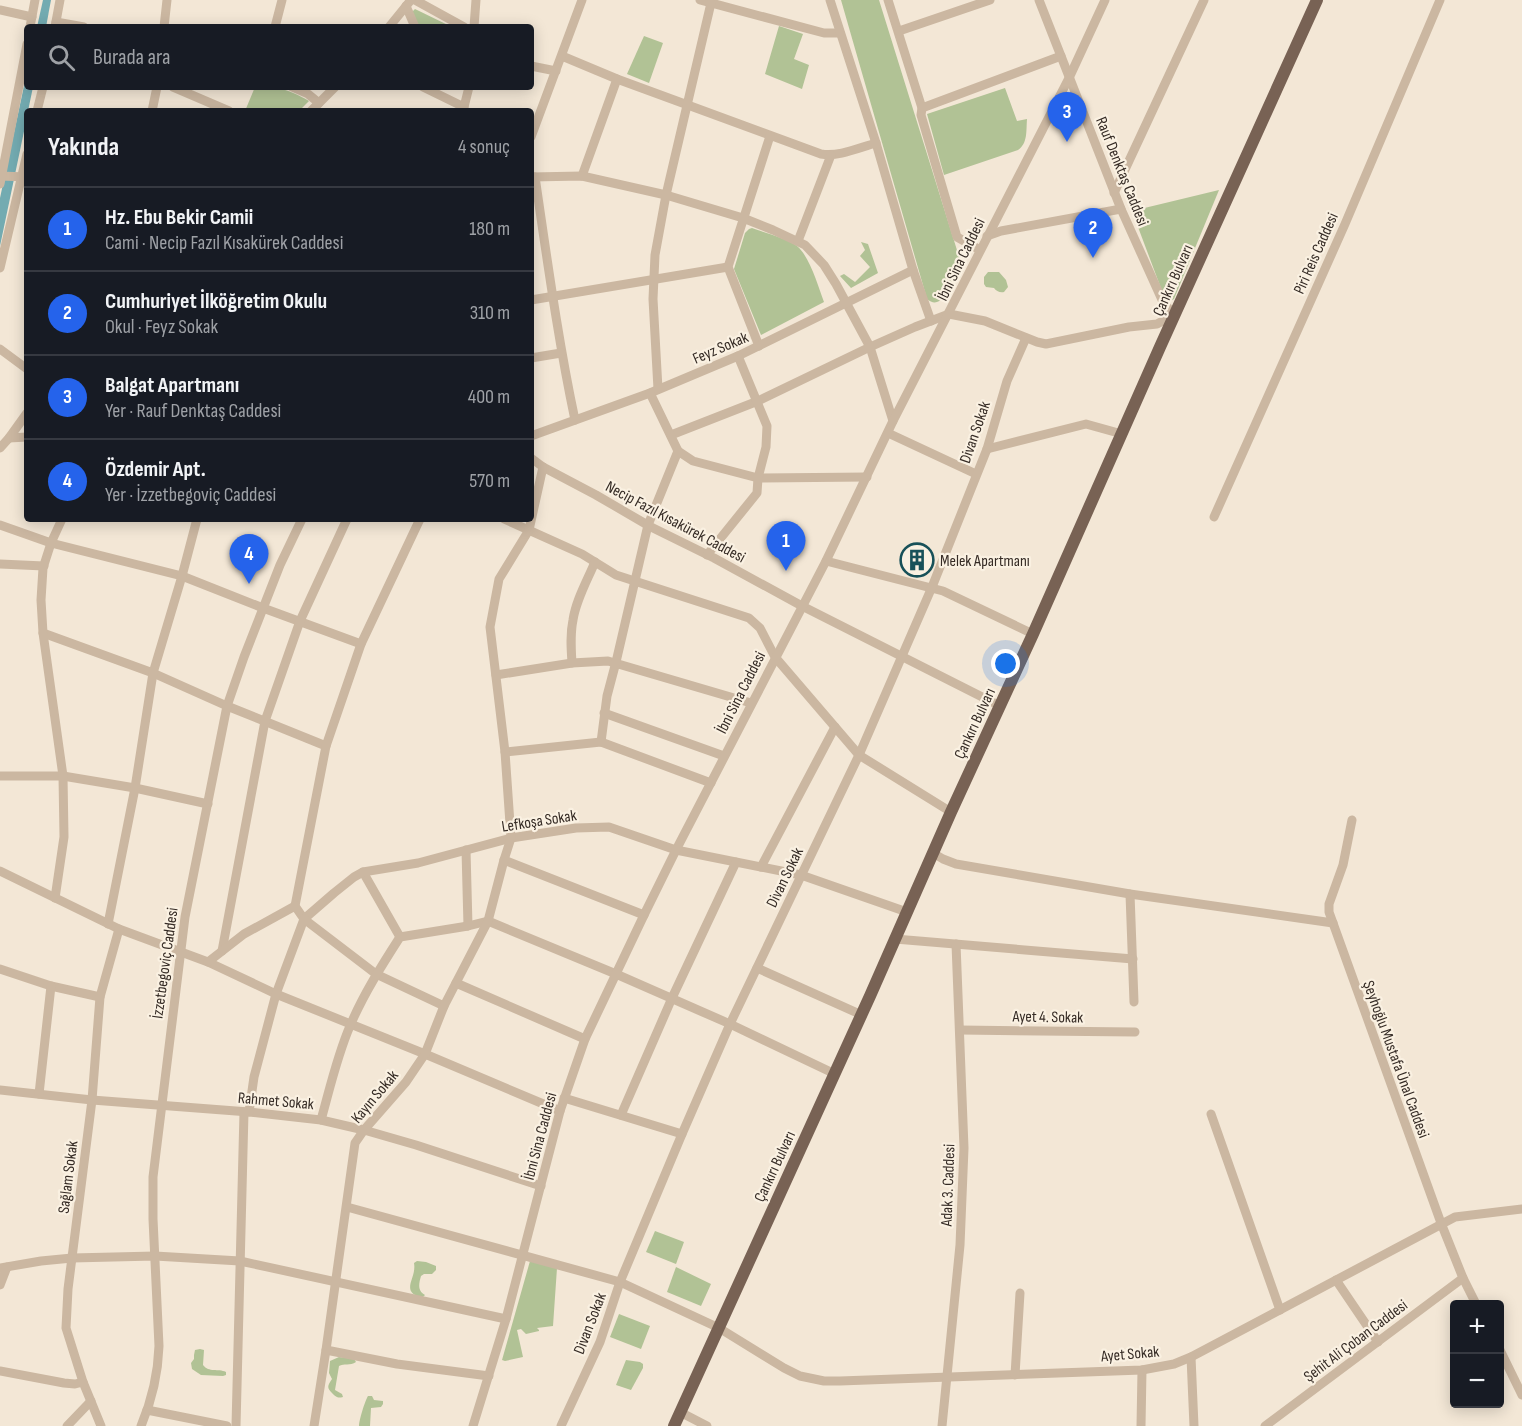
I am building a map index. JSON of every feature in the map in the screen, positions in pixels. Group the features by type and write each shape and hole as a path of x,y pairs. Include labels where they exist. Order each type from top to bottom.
{"main road":[{"name":"Çankırı Bulvarı","path":"674,1426 835,1074 1317,0"}],"street":[{"path":"0,10 31,22 35,0"},
{"path":"55,24 60,0"},
{"path":"164,24 168,0"},
{"path":"276,24 282,0"},
{"path":"474,24 476,0"},
{"path":"534,129 582,0"},
{"path":"700,0 824,33 840,33"},
{"path":"830,0 876,142 913,270 931,321"},
{"path":"888,0 922,108 921,114 957,237 980,250"},
{"path":"899,31 990,0"},
{"name":"Rauf Denktaş Caddesi","path":"1039,0 1114,193 1163,302 1174,315"},
{"name":"İbni Sina Caddesi","path":"473,1426 506,1319 560,1111 585,1039 676,850 826,561 893,422 1069,78 1105,0"},
{"path":"1114,193 1204,0"},
{"name":"Piri Reis Caddesi","path":"1214,517 1345,224 1438,0"},
{"path":"392,24 411,2"},
{"path":"411,2 415,24"},
{"path":"411,2 458,24"},
{"path":"711,3 666,195 655,255 653,280 654,391 678,451 693,461 758,478 867,477"},
{"path":"562,56 617,79 821,154 831,155 876,142"},
{"path":"922,108 1061,56"},
{"path":"0,268 22,177 1,178 24,59"},
{"path":"534,67 556,71"},
{"path":"582,176 617,79"},
{"path":"38,108 42,90"},
{"path":"153,108 156,90"},
{"path":"180,90 222,108"},
{"path":"299,90 308,94 316,108 332,90"},
{"path":"428,90 461,108"},
{"path":"463,108 468,90"},
{"path":"759,346 728,267 770,136"},
{"path":"798,241 831,155"},
{"path":"534,177 582,176 666,195 743,218 805,245 824,265 870,347 893,422"},
{"path":"534,183 561,353 575,420"},
{"path":"987,236 1001,231 1121,209"},
{"path":"534,299 728,267"},
{"name":"Feyz Sokak","path":"534,435 654,391 738,356 913,270"},
{"path":"671,435 758,401 870,347 949,314 985,321 1046,344 1129,327 1157,324 1174,315"},
{"name":"Divan Sokak","path":"561,1426 600,1342 620,1282 730,1024 859,755 932,587 987,449 1007,381 1026,338"},
{"path":"0,349 24,367"},
{"path":"534,358 561,353"},
{"path":"707,555 757,494 758,478 766,447 767,426 738,356"},
{"path":"0,448 24,417"},
{"path":"987,449 1086,424 1122,434"},
{"path":"888,433 976,474"},
{"path":"9,438 24,437"},
{"path":"601,742 607,696 648,525 678,451"},
{"name":"Necip Fazıl Kısakürek Caddesi","path":"534,460 648,525 1000,706"},
{"path":"534,508 543,467"},
{"path":"55,898 64,837 63,776 43,633 41,600 44,566 61,522"},
{"path":"108,924 135,788 153,673 196,522"},
{"name":"İzzetbegoviç Caddesi","path":"141,1426 155,1384 159,1346 153,1177 188,902 227,706 280,564 301,522"},
{"path":"222,951 265,721 300,621 346,522"},
{"path":"419,522 361,644 326,746 295,906 304,919 376,974 444,1006"},
{"path":"511,522 582,554 616,575 749,618 760,628 775,657 859,755 951,812"},
{"path":"512,838 505,752 490,627 499,579 529,530 531,522"},
{"path":"0,525 51,543 182,576 361,644"},
{"path":"826,561 944,591 1033,634"},
{"path":"572,663 570,644 573,619 578,601 595,562"},
{"path":"0,564 44,566"},
{"path":"43,633 153,673 326,746"},
{"path":"495,675 572,663 608,661 751,703"},
{"path":"604,713 724,756"},
{"path":"761,867 835,727"},
{"path":"505,752 601,742 711,783"},
{"path":"0,776 63,776 135,788 208,804"},
{"name":"Şeyhoğlu Mustafa Ünal Caddesi","path":"1352,820 1343,865 1329,904 1329,912 1441,1223 1474,1300"},
{"name":"Lefkoşa Sokak","path":"304,919 340,887 363,872 418,862 512,838 576,828 609,827 676,850 801,875 907,912"},
{"name":"Kayın Sokak","path":"314,1426 355,1143 363,1130 406,1083 425,1054 444,1006 488,921 512,838"},
{"path":"466,850 468,926"},
{"path":"933,853 956,864 1130,894 1333,923"},
{"path":"504,860 644,915"},
{"path":"621,1115 672,998 736,862"},
{"path":"0,871 119,929 208,962 276,994 560,1111"},
{"path":"363,872 400,937"},
{"path":"1130,894 1134,1002"},
{"path":"208,962 244,934 295,906"},
{"path":"236,1426 246,1112 276,994 304,919"},
{"path":"321,1119 338,1057 351,1024 376,974 400,937 488,921 672,998 835,1074"},
{"name":"Sağlam Sokak","path":"101,1426 83,1382 66,1328 68,1289 92,1100 100,997 119,929"},
{"path":"895,939 1133,959"},
{"name":"Adak 3. Caddesi","path":"942,1426 960,1245 964,1148 956,945"},
{"path":"757,968 861,1015"},
{"path":"0,969 51,986 100,997"},
{"path":"456,983 585,1039"},
{"path":"39,1094 51,986"},
{"name":"Ayet 4. Sokak","path":"960,1030 1135,1032"},
{"name":"Rahmet Sokak","path":"0,1090 321,1119 416,1145 541,1186"},
{"path":"564,1098 682,1134"},
{"path":"1211,1114 1280,1310"},
{"name":"Ayet Sokak","path":"346,1207 620,1282 719,1328 800,1376 840,1381 1142,1370 1166,1365 1191,1358 1441,1223 1455,1217 1522,1209"},
{"path":"0,1285 4,1268 40,1261 155,1256 240,1262 506,1319"},
{"name":"Şehit Ali Çoban Caddesi","path":"1265,1426 1463,1278"},
{"path":"1336,1280 1378,1342"},
{"path":"1015,1376 1020,1293"},
{"path":"326,1350 397,1364 489,1376"},
{"path":"1502,1354 1522,1395"},
{"path":"1191,1358 1194,1426"},
{"path":"1141,1426 1142,1370"},
{"path":"0,1371 64,1383 83,1382"},
{"path":"67,1426 91,1401"},
{"path":"147,1410 227,1426"},
{"path":"680,1412 707,1426"}],"green space":[{"path":"841,0 879,0 961,263 953,284 939,301 933,302 927,299"},
{"path":"415,9 446,24 418,24 412,12"},
{"path":"779,26 803,34 794,59 809,65 802,89 765,74"},
{"path":"644,36 663,43 649,83 627,74"},
{"path":"1005,88 1017,121 1027,119 1026,136 1021,147 944,175 927,114"},
{"path":"254,90 283,90 309,101 302,108 246,108"},
{"path":"1219,190 1174,299 1170,301 1165,299 1132,211"},
{"path":"752,228 792,243 802,251 810,264 824,302 761,335 734,269 745,233"},
{"path":"861,242 868,244 878,273 851,288 840,276 844,274 855,282 870,267 860,256 865,250"},
{"path":"988,272 999,272 1006,280 1008,287 1004,292 986,287 984,277"},
{"path":"655,1231 684,1242 676,1264 646,1252"},
{"path":"417,1261 436,1266 432,1274 421,1276 420,1289 425,1295 422,1298 411,1292 410,1288 414,1263"},
{"path":"530,1261 557,1268 553,1326 537,1328 539,1331 526,1334 521,1329 517,1330 523,1357 505,1361 502,1360"},
{"path":"676,1267 711,1284 701,1306 667,1292"},
{"path":"619,1314 650,1326 641,1349 610,1337"},
{"path":"195,1350 204,1350 203,1365 205,1367 226,1372 226,1375 201,1375 192,1369 191,1363"},
{"path":"339,1357 354,1359 356,1362 339,1366 335,1390 342,1394 343,1397 340,1398 336,1397 328,1387 332,1379 329,1373 330,1361"},
{"path":"626,1360 643,1364 631,1390 616,1385"},
{"path":"368,1396 372,1396 374,1400 383,1401 383,1404 381,1407 371,1408 370,1426 359,1426 362,1411"}],"water":[{"path":"43,0 51,0 47,24 38,24"},
{"path":"24,86 24,90 32,90 29,108 24,108 24,131 0,246 0,198"}],"place":[{"name":"Balgat Apartmanı","path":"1067,142"},
{"name":"Cumhuriyet İlköğretim Okulu","path":"1093,258"},
{"name":"Melek Apartmanı","path":"917,560"},
{"name":"Hz. Ebu Bekir Camii","path":"786,571"},
{"name":"Özdemir Apt.","path":"249,584"}]}
